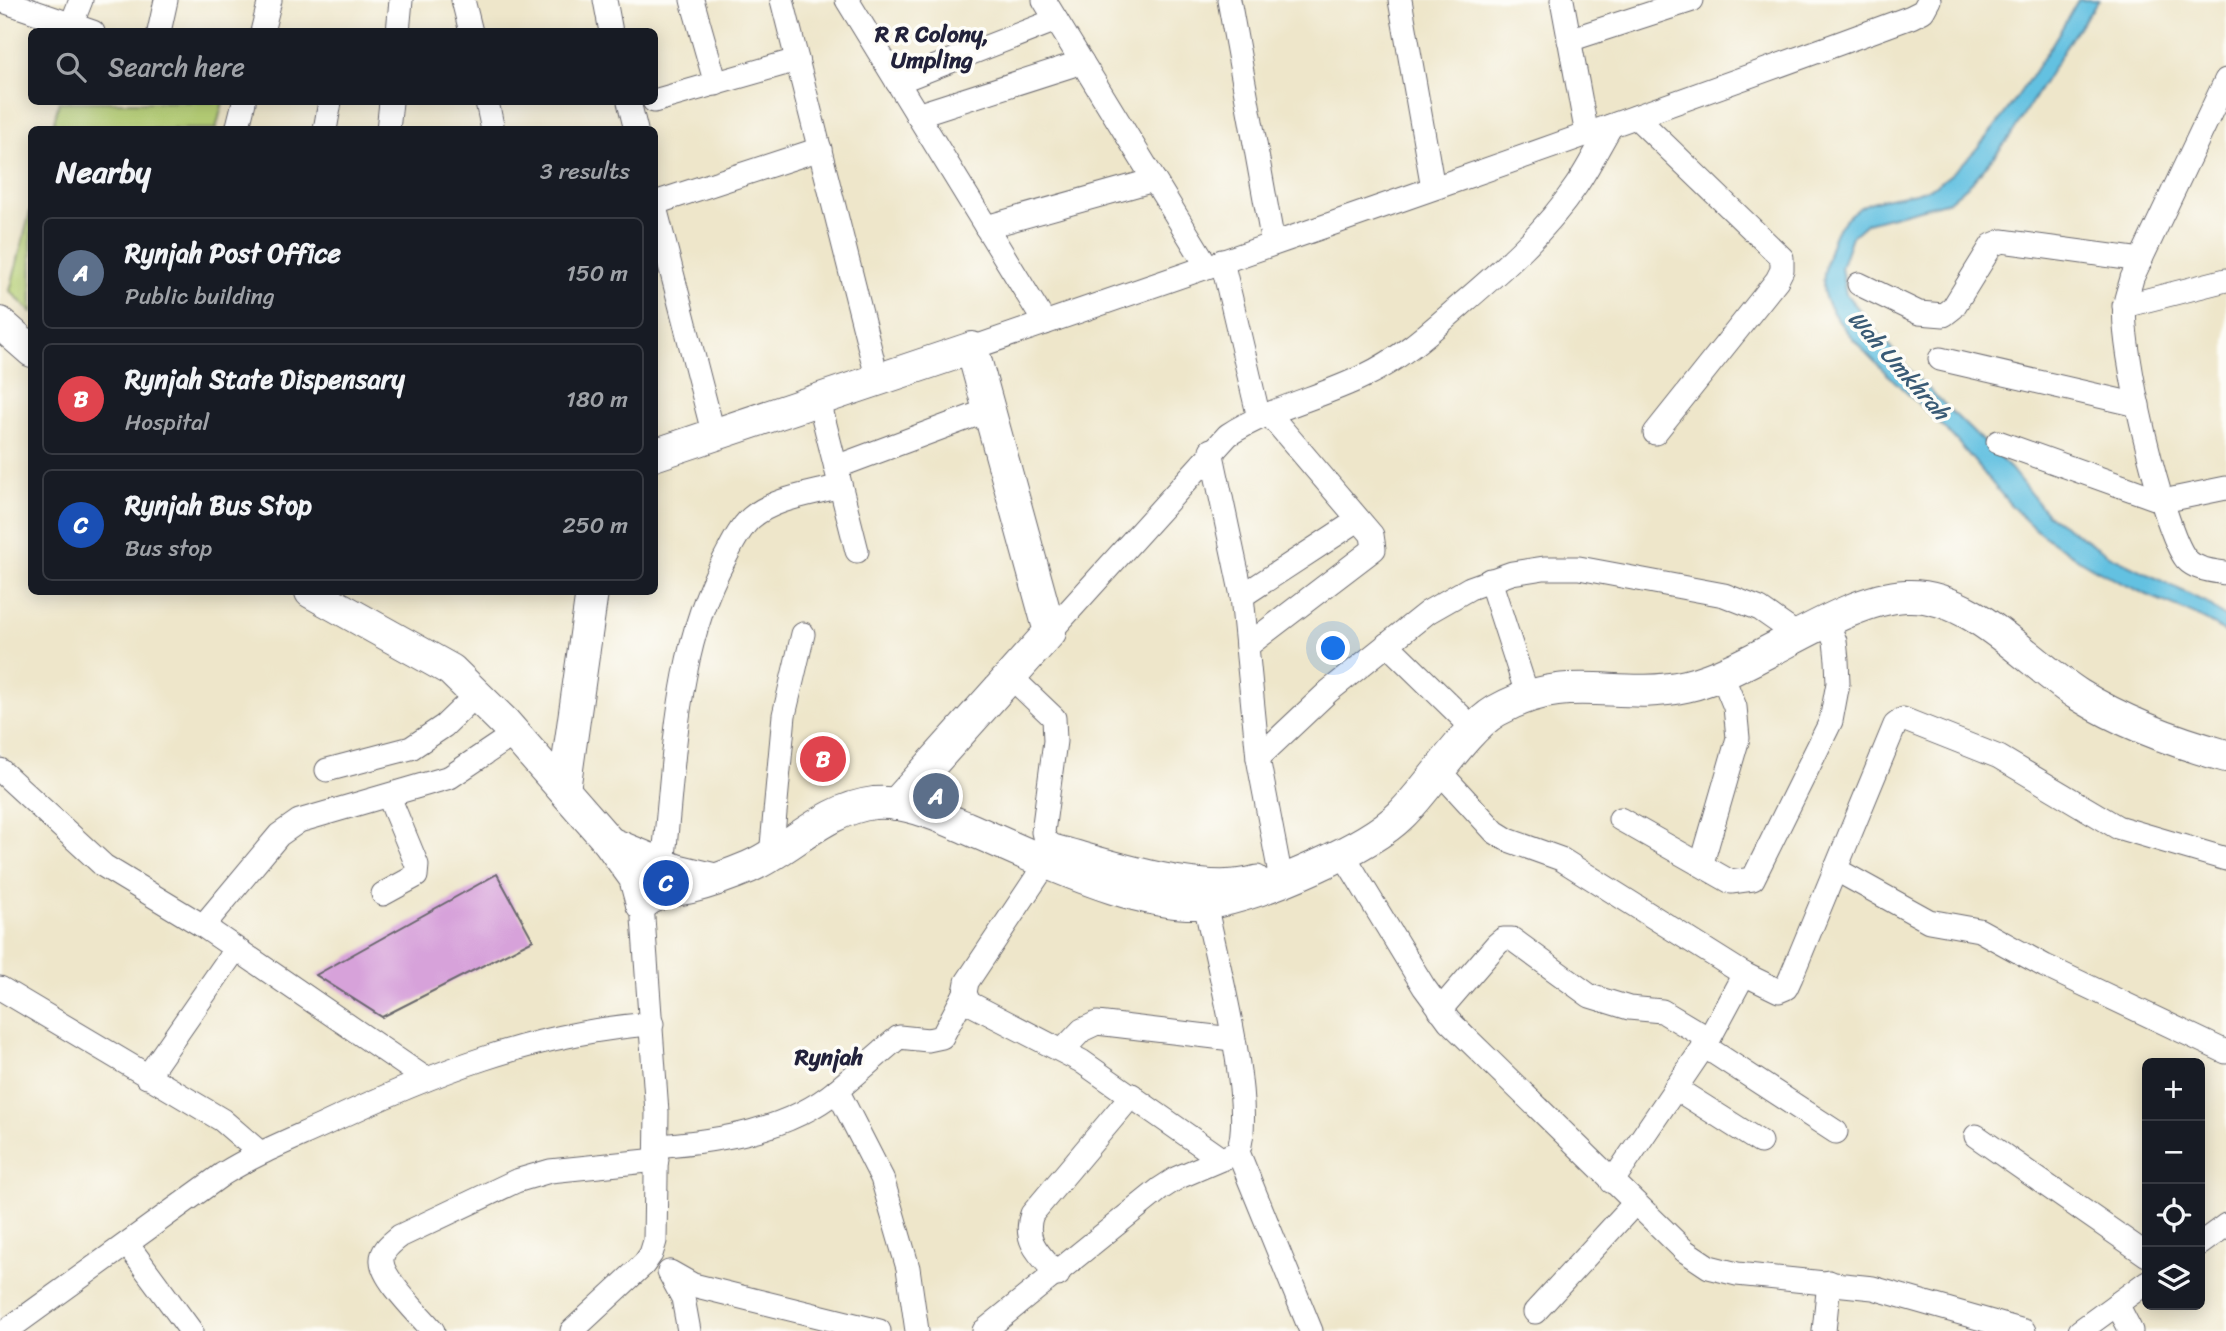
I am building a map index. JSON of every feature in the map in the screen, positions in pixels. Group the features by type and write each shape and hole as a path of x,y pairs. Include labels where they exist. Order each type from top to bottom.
{"street":[{"path":"0,0 82,27 81,0"},
{"path":"160,28 166,0"},
{"path":"263,28 270,0"},
{"path":"398,28 401,0"},
{"path":"463,0 470,28"},
{"path":"605,0 610,28"},
{"path":"692,0 716,84"},
{"path":"782,0 878,381"},
{"path":"846,0 1045,323"},
{"path":"1044,0 1153,180 1214,263 1264,416 1375,542 1370,555 1247,646"},
{"path":"1229,0 1273,243"},
{"path":"1400,0 1433,188"},
{"path":"1562,0 1587,135"},
{"path":"1569,40 1692,0"},
{"path":"658,454 878,381 1587,135 1911,17 1923,11 1928,0"},
{"path":"897,82 1056,20"},
{"path":"658,100 797,60"},
{"path":"917,115 1082,62"},
{"path":"2226,80 2141,260 2124,306 2138,405 2163,501 2185,557 2202,569 2226,573"},
{"path":"238,126 243,105"},
{"path":"327,126 330,105"},
{"path":"388,126 391,105"},
{"path":"487,105 492,126"},
{"path":"1636,117 1782,258 1782,270 1777,280 1655,433"},
{"path":"896,804 1119,558 1211,450 1228,435 1264,416 1365,376 1415,345 1510,263 1542,230 1577,185 1611,126"},
{"path":"658,202 820,149"},
{"path":"986,227 1153,180"},
{"path":"658,219 714,436"},
{"path":"1859,284 1919,313 1944,316 1953,308 1992,245 2002,241 2141,260"},
{"path":"2124,306 2226,279"},
{"path":"0,323 28,348"},
{"path":"972,348 1050,632"},
{"path":"1940,359 2138,405"},
{"path":"819,401 857,551"},
{"path":"663,865 686,668 709,590 735,539 750,519 767,507 989,410"},
{"path":"1998,442 2163,501 2226,488"},
{"path":"1211,450 1242,596 1258,758 1280,875"},
{"path":"1242,596 1358,520"},
{"path":"1258,758 1300,717 1387,644 1452,596 1490,580 1544,568 1602,571 1744,600 1835,641 1838,683 1831,721 1753,879 1737,883 1620,820"},
{"path":"1490,580 1528,697"},
{"path":"317,595 451,670 564,790 609,842 635,878 642,904 652,1024 657,1153 655,1241 649,1258 572,1331"},
{"path":"564,790 592,595"},
{"path":"642,904 661,892 718,880 771,856 838,813 876,803 896,804 956,823 1047,862 1151,898 1205,903 1243,895 1280,875 1343,853 1374,838 1400,817 1492,714 1528,697 1561,687 1671,689 1721,673 1889,598 1918,596 1940,602 1984,622 2093,704 2176,741 2226,756"},
{"path":"771,856 779,751 789,683 803,634"},
{"path":"1387,644 1475,730"},
{"path":"1702,863 1738,738 1735,707 1721,673"},
{"path":"1010,676 1054,718 1055,741 1043,832 1045,839 1053,846 1194,881 1234,883 1280,875"},
{"path":"327,770 411,748 444,726 476,695"},
{"path":"1440,772 1494,832 1508,841 1561,859 1744,974 1770,989 1779,991 1786,988 1895,725 1903,719 1999,757 2117,827 2226,859"},
{"path":"203,926 279,835 299,821 389,797 450,777 514,734"},
{"path":"0,770 104,866 203,926 426,1079"},
{"path":"383,894 416,876 417,865 389,797"},
{"path":"609,842 663,865 718,880"},
{"path":"1343,853 1440,1010 1685,1251 1709,1267 1737,1274 1873,1288 1997,1327 2024,1331"},
{"path":"433,1331 384,1273 381,1259 386,1249 400,1236 516,1181 550,1171 657,1153 748,1132 799,1114 837,1090 899,1037 928,1040 942,1037 965,993 967,982 1047,862"},
{"path":"1835,869 1929,921 1989,934 2066,976 2226,1052"},
{"path":"984,1331 1058,1275 1133,1209 1160,1189 1177,1178 1229,1156 1242,1140 1242,1096 1205,903"},
{"path":"1440,1010 1497,944 1503,939 1512,939 1590,996 1629,1008 1662,1012 1836,1132"},
{"path":"147,1077 235,950"},
{"path":"1612,1182 1706,1042 1744,974"},
{"path":"0,988 222,1120 259,1152"},
{"path":"965,993 969,1003 977,1009 1063,1050 1229,1156 1309,1327"},
{"path":"1063,1050 1082,1030 1097,1023 1232,1040"},
{"path":"6,1331 223,1174 259,1152 426,1079 527,1045 590,1030 652,1024"},
{"path":"1675,1088 1760,1142"},
{"path":"837,1090 882,1178 908,1268 917,1331"},
{"path":"1058,1275 1034,1249 1028,1234 1032,1214 1132,1095"},
{"path":"1976,1136 2142,1252"},
{"path":"1535,1312 1635,1203"},
{"path":"2205,1240 2226,1225"},
{"path":"127,1244 191,1331"},
{"path":"649,1258 693,1285 878,1331"},
{"path":"670,1272 683,1298 689,1331"},
{"path":"1824,1331 1829,1282"},
{"path":"2080,1331 2142,1286"},
{"path":"2117,1304 2132,1331"}],"green space":[{"path":"58,105 222,105 217,126 53,126"},
{"path":"28,220 28,309 10,291"}],"water":[{"name":"Wah Umkhrah","path":"2078,0 2099,0 2072,37 2010,137 1974,180 1949,201 1867,223 1852,236 1841,268 1846,294 1911,372 2011,469 2047,514 2111,556 2205,602 2226,618 2226,634 2198,616 2093,568 2044,536 2007,501 1951,435 1860,347 1843,327 1824,294 1827,260 1833,241 1839,227 1850,214 1875,201 1929,188 1960,166 2017,97"}],"building":[{"path":"816,738 846,749 835,776 806,765"},
{"path":"497,874 533,940 382,1017 316,975"}],"place":[{"name":"Rynjah State Dispensary","path":"823,759"},
{"name":"Rynjah Post Office","path":"936,796"},
{"name":"Rynjah Bus Stop","path":"666,883"}],"district":[{"name":"R R Colony, Umpling","path":"932,47"},
{"name":"Rynjah","path":"829,1057"}]}
